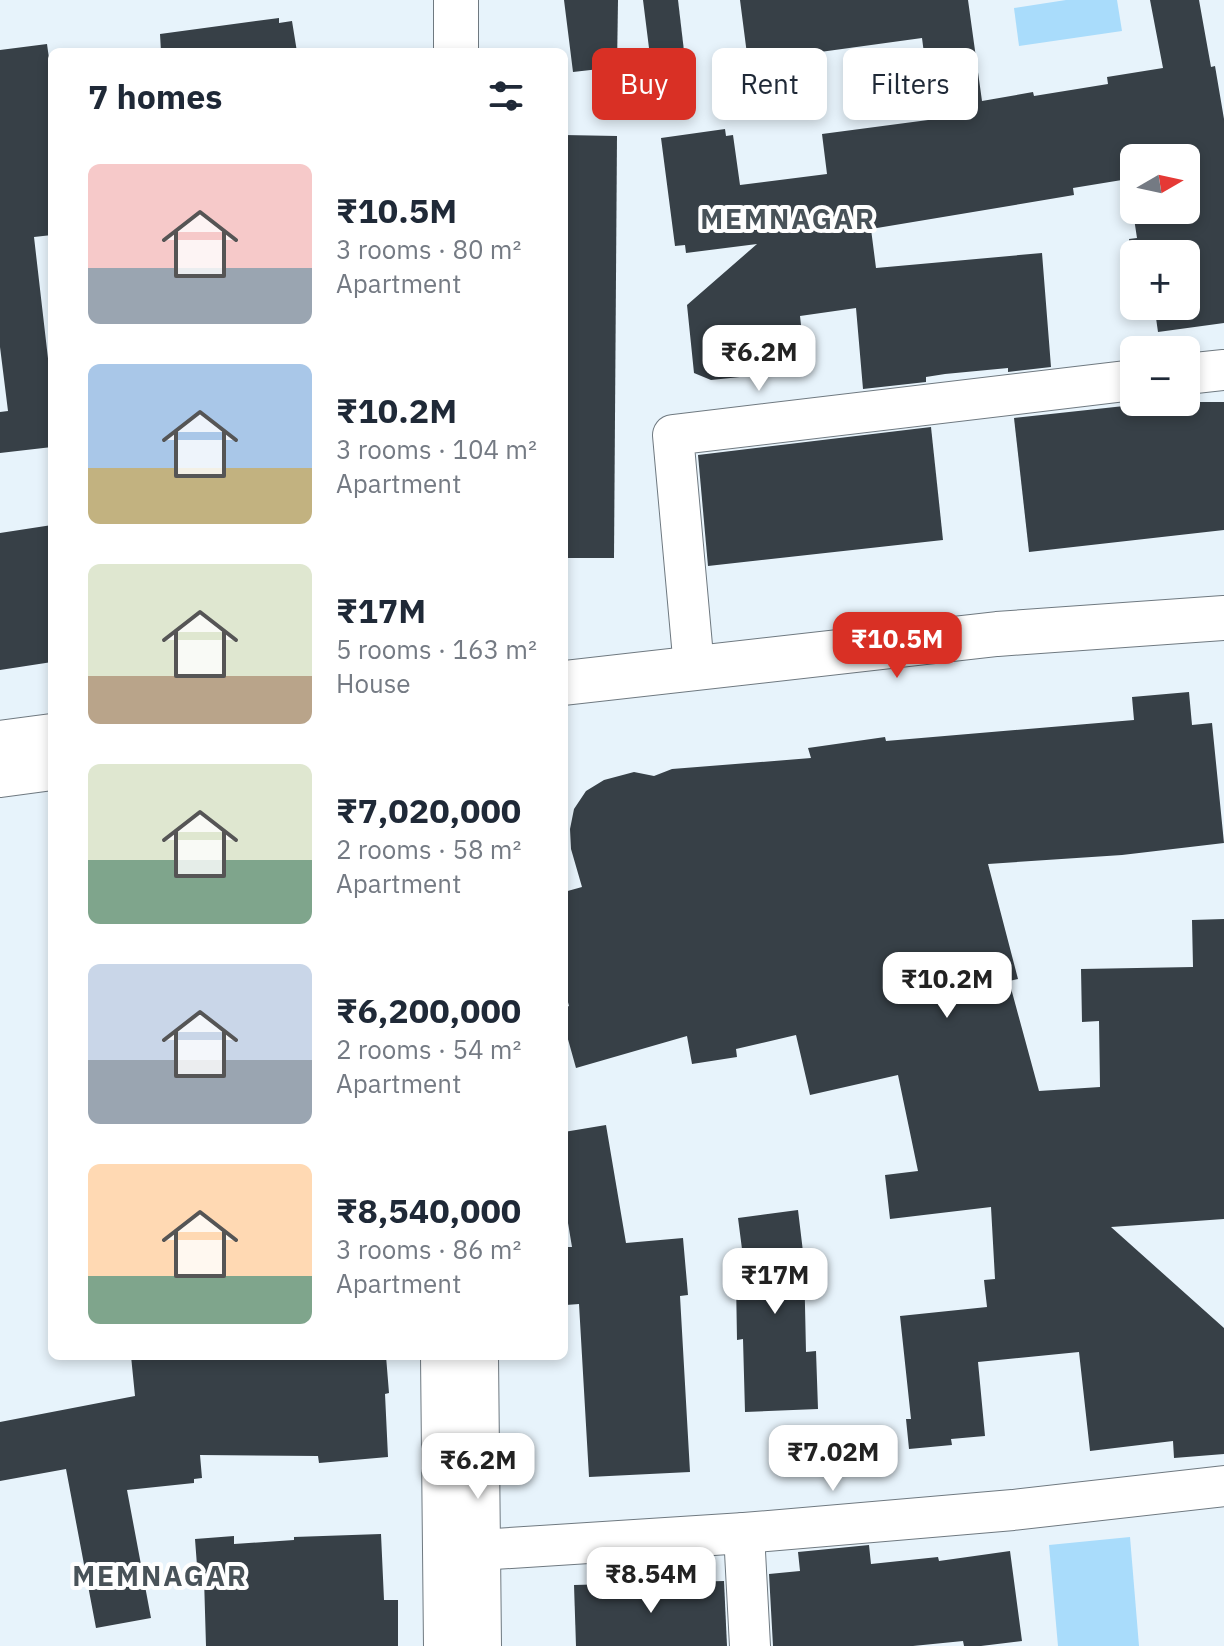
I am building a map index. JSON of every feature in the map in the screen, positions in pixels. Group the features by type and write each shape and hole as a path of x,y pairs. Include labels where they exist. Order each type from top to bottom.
{"street":[{"path":"430,0 430,48"},
{"path":"456,0 456,48"},
{"path":"1200,373 1224,370"},
{"path":"694,668 673,435 1120,382"},
{"path":"568,683 997,634 1224,618"},
{"path":"568,703 999,655 1224,640"},
{"path":"0,743 48,737"},
{"path":"0,775 48,769"},
{"path":"443,1360 463,1551 479,1646"},
{"path":"446,1646 463,1551 476,1360"},
{"path":"463,1551 744,1533 1013,1510 1224,1486"},
{"path":"744,1533 750,1646"}],"shaded area":[{"path":"1066,0 1117,0 1122,31 1019,46 1014,8"},
{"path":"1130,1537 1139,1646 1058,1646 1049,1545"}],"building":[{"path":"564,0 618,0 617,48 592,48 592,70 573,72"},
{"path":"643,0 678,0 684,48 649,48"},
{"path":"740,0 968,0 975,48 923,48 922,38 843,49 746,48"},
{"path":"1150,0 1199,0 1224,119 1224,323 1158,332 1156,320 1200,320 1200,240 1129,239 1137,238 1135,224 1200,224 1200,144 1120,144 1120,180 1073,188 1074,195 871,229 876,268 1042,253 1051,367 945,374 926,377 926,382 863,389 856,308 800,316 806,370 711,380 694,373 687,305 757,244 686,253 685,245 675,246 661,138 725,129 726,136 733,135 740,185 827,174 822,134 928,120 978,120 978,72 982,101 1108,84 1107,77 1163,68"},
{"path":"279,18 279,23 292,21 296,48 161,48 160,34"},
{"path":"47,44 48,51 48,235 34,237 48,358 48,447 0,453 0,412 8,411 0,347 0,50"},
{"path":"568,135 617,136 614,558 568,558"},
{"path":"1200,402 1224,402 1224,530 1029,552 1014,418 1120,406 1120,416 1200,416"},
{"path":"931,427 943,540 708,566 698,455"},
{"path":"48,526 48,663 0,670 0,533"},
{"path":"1189,692 1192,725 1212,723 1224,843 1122,855 988,864 1018,979 1009,981 1039,1091 1100,1087 1099,1021 1082,1022 1081,969 1193,967 1192,920 1224,919 1224,1219 1111,1227 1224,1328 1224,1454 1174,1458 1173,1441 1090,1451 1079,1352 978,1362 985,1436 951,1439 952,1445 909,1449 906,1419 911,1419 900,1316 987,1307 984,1280 995,1279 991,1207 890,1219 885,1175 918,1171 898,1075 810,1095 796,1035 736,1049 737,1057 692,1064 687,1036 576,1068 568,1039 568,891 582,887 571,849 570,829 574,809 586,791 604,780 634,772 654,776 672,769 811,758 808,748 885,737 886,741 1134,720 1132,697"},
{"path":"606,1125 626,1243 683,1238 688,1295 680,1296 690,1472 589,1477 579,1304 568,1305 568,1247 572,1247 568,1223 568,1131"},
{"path":"798,1210 804,1260 806,1352 816,1351 818,1409 745,1412 743,1339 737,1340 736,1280 746,1280 738,1218"},
{"path":"131,1360 386,1360 388,1457 319,1463 318,1456 200,1455 202,1478 194,1479 194,1483 127,1490 151,1618 96,1628 66,1469 0,1481 0,1422 135,1396"},
{"path":"381,1534 384,1600 398,1600 398,1646 206,1646 204,1578 198,1579 195,1539 234,1536 234,1544 294,1540 294,1537"},
{"path":"869,1545 871,1564 938,1557 939,1561 1010,1551 1022,1641 981,1646 964,1646 963,1641 913,1646 773,1646 769,1574 800,1571 798,1552"},
{"path":"724,1581 727,1646 576,1646 574,1585"}],"district":[{"name":"MEMNAGAR","path":"788,218"},
{"name":"MEMNAGAR","path":"160,1575"}]}
